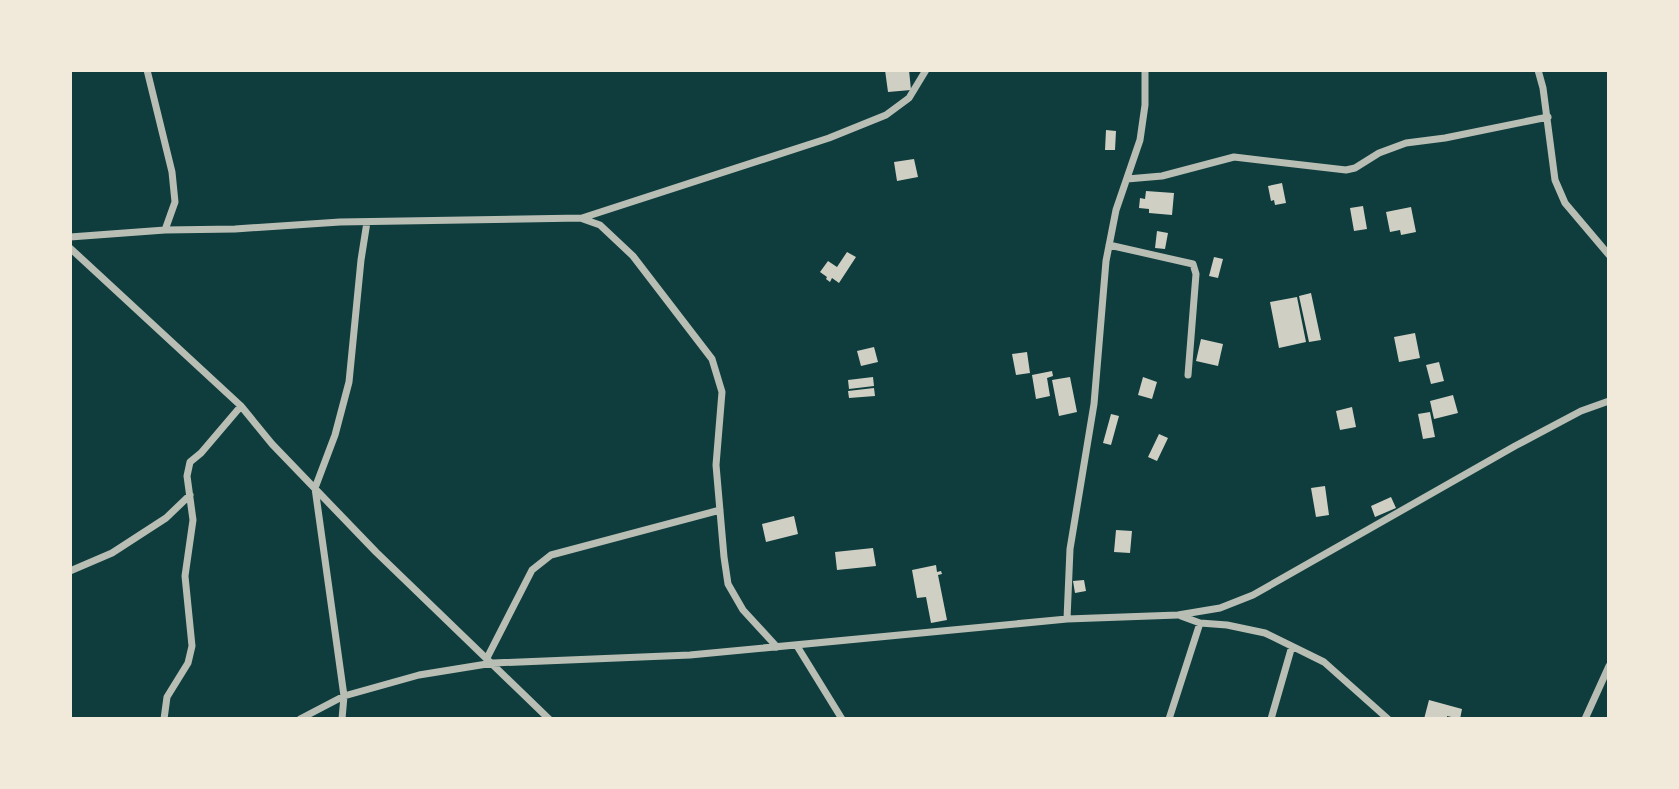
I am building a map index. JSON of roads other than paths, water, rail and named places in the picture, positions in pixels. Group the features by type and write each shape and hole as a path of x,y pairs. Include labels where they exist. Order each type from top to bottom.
{"street":[{"path":"147,70 172,172 175,202 165,230"},
{"path":"70,237 165,230 368,222 582,218 829,138 886,115 909,98 926,70"},
{"path":"1067,619 1070,549 1094,404 1106,261 1116,211 1140,140 1145,104 1145,70"},
{"path":"1538,70 1548,117 1555,180 1565,203 1609,255"},
{"path":"1127,179 1162,176 1234,157 1346,170 1406,143 1445,138 1548,117"},
{"path":"582,218 600,225 633,256 712,359 722,392 716,465 728,584 743,610 777,647"},
{"path":"342,719 344,696 315,488 335,435 349,382 361,260 368,222"},
{"path":"1109,245 1194,264 1196,274 1188,375"},
{"path":"70,248 241,406 272,443 376,552 550,719"},
{"path":"300,719 344,696 419,675 490,661 690,655 1067,619 1178,615 1220,608 1253,595 1515,446 1581,411 1609,401"},
{"path":"164,719 167,697 188,663 192,646 185,576 193,520 187,476 190,462 241,406"},
{"path":"70,571 112,553 166,518 190,495"},
{"path":"490,661 532,570 542,560 614,536 720,510"},
{"path":"1178,615 1200,622 1265,633 1292,646 1324,662 1388,719"},
{"path":"1169,719 1200,622"},
{"path":"797,646 842,719"},
{"path":"1271,719 1292,646"},
{"path":"1585,719 1609,666"}]}
